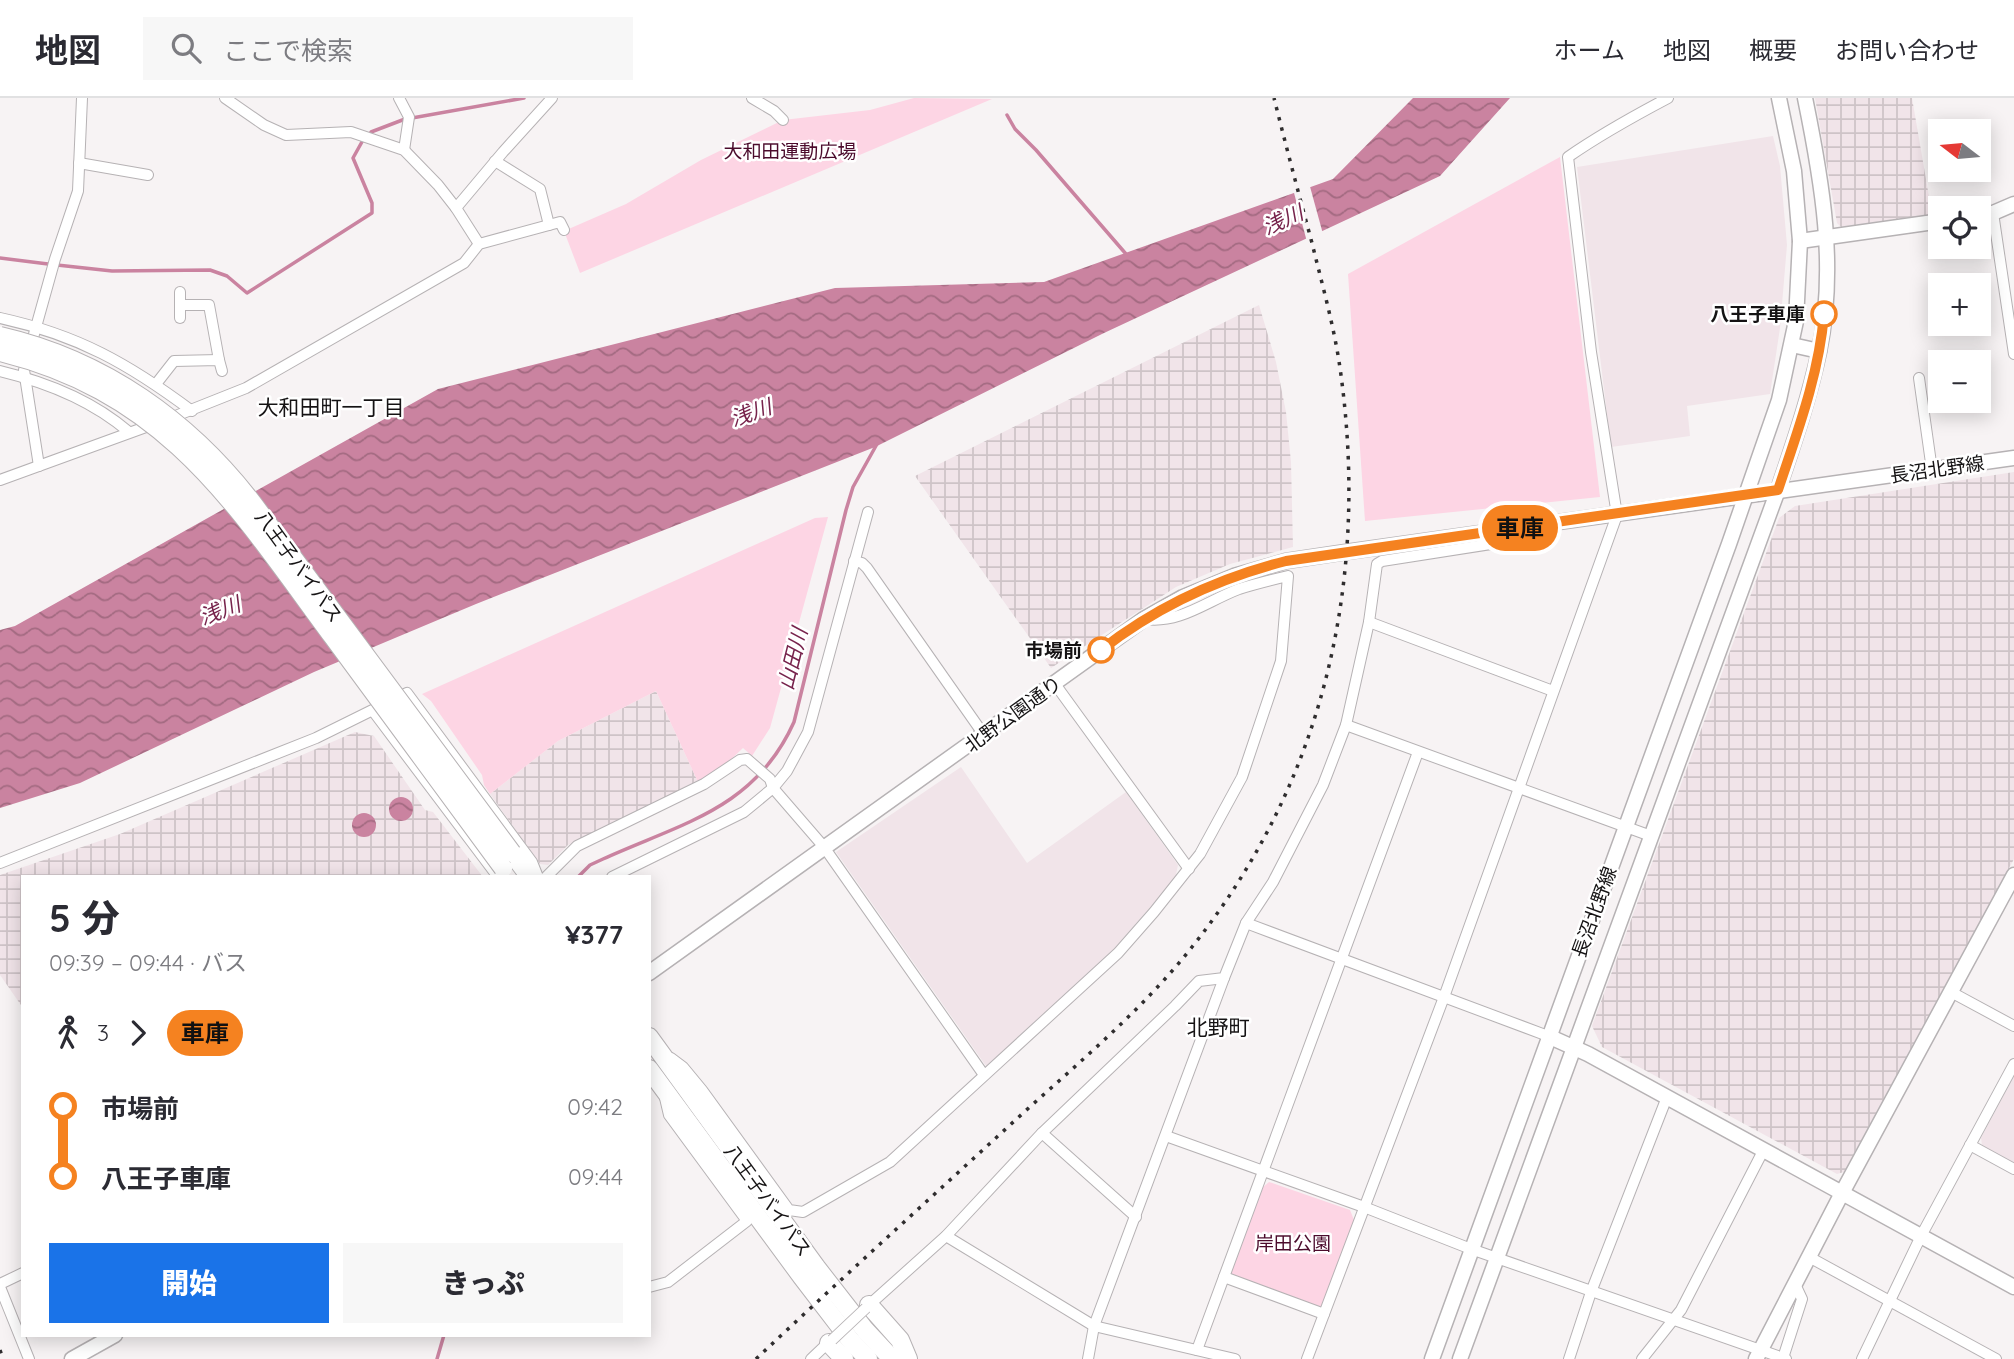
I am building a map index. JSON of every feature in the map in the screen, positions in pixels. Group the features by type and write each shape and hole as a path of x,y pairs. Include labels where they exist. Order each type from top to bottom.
{"highway":[{"name":"八王子バイパス","path":"0,336 57,353 117,382 168,416 215,458 248,496 505,868"},
{"name":"八王子バイパス","path":"0,352 60,371 115,398 164,433 207,472 246,520 505,868 524,875"},
{"name":"八王子バイパス","path":"653,1042 816,1267 892,1359"},
{"name":"八王子バイパス","path":"651,1072 802,1277 868,1359"},
{"path":"868,1307 900,1340 908,1359"},
{"path":"830,1341 844,1359"}],"street":[{"path":"38,466 24,370 55,259 78,191 82,98"},
{"path":"225,98 264,125 286,135 351,132 404,150 438,185 479,244"},
{"path":"399,98 408,117 404,150"},
{"path":"456,208 552,98"},
{"path":"752,98 774,111 783,120"},
{"path":"1307,1359 1444,997 1517,787 1617,515 1591,352 1568,157 1598,139 1607,130 1668,98"},
{"path":"1747,494 1779,400 1793,345 1799,290 1800,241 1794,171 1780,98"},
{"path":"1778,490 1819,351 1826,289 1827,238 1819,167 1805,98"},
{"path":"495,161 540,189 549,225"},
{"path":"79,163 148,176"},
{"path":"1991,212 2014,204"},
{"path":"0,480 192,411 246,388 464,263 479,244 560,222 564,230"},
{"path":"1800,241 1928,223"},
{"path":"1991,239 2014,354"},
{"path":"180,292 180,318"},
{"path":"180,305 209,305 222,372"},
{"path":"0,318 37,326 91,346 156,384 192,411"},
{"path":"1793,345 1819,351"},
{"path":"156,384 174,361 219,360"},
{"path":"0,370 61,390 115,420 130,432"},
{"path":"1919,378 1931,470"},
{"path":"1768,431 1780,444 1794,442"},
{"name":"長沼北野線","path":"1432,1359 1747,494 2014,458"},
{"name":"長沼北野線","path":"1460,1359 1778,490"},
{"name":"北野公園通り","path":"651,972 1144,619 1183,597 1234,576 1286,561 1747,494"},
{"path":"616,875 725,824 744,812 797,755 807,732 868,512"},
{"path":"1088,1359 1094,1326 1246,923 1273,882 1299,834 1323,785 1346,724 1369,622 1377,564 1382,561 1536,537 1544,524"},
{"path":"1729,544 1735,540 1747,542 1754,553"},
{"path":"854,561 867,568 984,735"},
{"path":"653,1042 683,1067 789,1209 803,1212 890,1162 1118,953 1200,854 1242,777 1281,661 1288,576 1239,589 1175,619 1144,619"},
{"path":"1369,622 1553,691"},
{"path":"1055,684 1189,869"},
{"path":"0,863 316,738 407,694 531,862 537,875"},
{"path":"373,711 505,868"},
{"path":"1346,724 1651,836"},
{"path":"1197,1350 1418,752"},
{"path":"548,875 577,846 704,784 740,760 747,759 824,847 984,1075"},
{"path":"1758,1354 2014,875"},
{"path":"1246,923 1573,1047 2014,1287"},
{"path":"811,1359 946,1236 1042,1133 1199,981 1224,978"},
{"path":"1951,992 2014,1026"},
{"path":"1862,1359 1921,1236 2014,1064"},
{"path":"651,1286 668,1282 747,1221 669,1115 663,1087"},
{"path":"1569,1359 1591,1292 1667,1097"},
{"path":"1042,1133 1136,1217"},
{"path":"1166,1136 1758,1354 1784,1359 1802,1299 1795,1283"},
{"path":"1970,1145 2014,1169"},
{"path":"1642,1359 1681,1310 1763,1151"},
{"path":"946,1236 1094,1326 1235,1359"},
{"path":"1809,1257 1996,1359"},
{"path":"21,1274 0,1285 29,1359"},
{"path":"1224,1277 1324,1314"},
{"path":"72,1359 111,1337"}],"shaded area":[{"path":"1815,98 1912,98 1929,196 1928,215 1841,227 1837,223"},
{"path":"1773,136 1780,166 1787,245 1780,328 1770,394 1687,406 1690,436 1611,447 1577,167"},
{"path":"1259,305 1276,362 1286,412 1291,462 1293,547 1230,564 1176,587 1051,668 915,476"},
{"path":"2014,472 2014,859 1844,1172 1837,1174 1602,1047 1592,1026 1779,518 1795,506"},
{"path":"656,691 698,782 568,845 548,865 540,864 490,794 558,741"},
{"path":"355,732 374,736 425,810 433,812 481,875 21,875 21,1005 0,975 0,875 120,834"},
{"path":"961,767 1027,863 1126,792 1178,865 1175,879 1112,951 986,1066 836,852"},
{"path":"2014,1076 2014,1163 1982,1145 1981,1138"}],"green space":[{"name":"大和田運動広場","path":"914,98 992,99 580,273 564,231 626,204 701,160 783,120 870,110"},
{"path":"1560,157 1600,497 1365,521 1348,274"},
{"path":"828,517 770,728 752,756 743,748 723,767 698,782 656,691 558,741 490,794 482,775 431,701 422,694 815,518"},
{"name":"岸田公園","path":"1269,1182 1350,1210 1354,1220 1321,1307 1315,1308 1234,1278 1231,1273 1262,1188"}],"water":[{"name":"浅川","path":"1413,98 1510,98 1440,176 1104,333 875,447 476,604 314,672 80,783 0,808 0,630 15,626 438,389 835,288 1044,282 1333,179"},
{"path":"401,797 412,804 413,809 406,820 401,821 390,814 389,809 396,798"},
{"path":"364,813 375,820 376,825 369,836 364,837 353,830 352,825 359,814"}],"pier":[{"path":"1309,183 1323,234 1307,242 1293,189"}],"waterway":[{"path":"412,118 524,98"},
{"path":"1007,115 1015,129 1126,254"},
{"path":"371,132 405,119"},
{"path":"57,265 112,271 210,270 227,276 247,293 372,213 372,203 353,158 363,140"},
{"path":"0,258 48,264"},
{"name":"山田川","path":"580,875 590,865 714,810 759,775 778,751 794,722 853,487 877,444"},
{"name":"山田川","path":"437,1359 443,1337"}],"railway":[{"path":"756,1359 1105,1039 1172,971 1238,883 1275,816 1305,746 1327,674 1341,599 1348,524 1348,446 1340,368 1328,305 1274,98"},
{"path":"0,1350 3,1359"}],"bus line":[{"name":"車庫","path":"1101,650 1144,619 1183,597 1269,565 1778,490 1806,404 1819,351 1824,314"}],"place":[{"name":"八王子車庫","path":"1824,314"},
{"name":"市場前","path":"1101,650"}],"district":[{"name":"大和田町一丁目","path":"331,408"},
{"name":"北野町","path":"1218,1028"}]}
